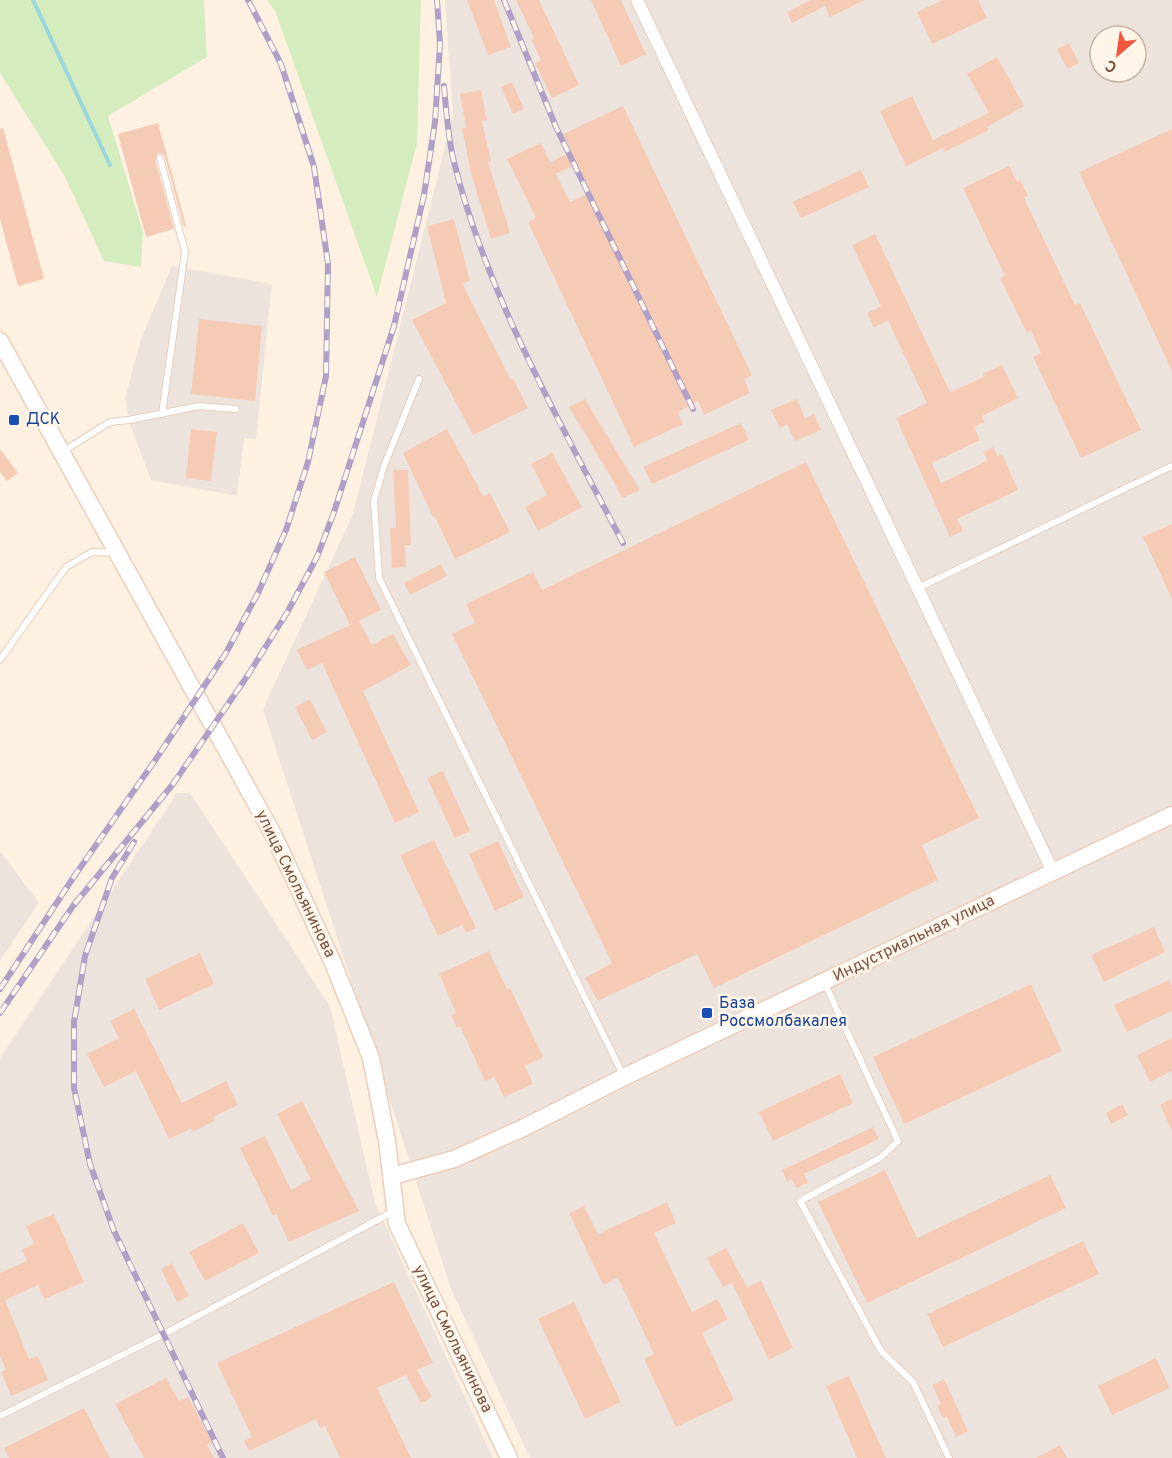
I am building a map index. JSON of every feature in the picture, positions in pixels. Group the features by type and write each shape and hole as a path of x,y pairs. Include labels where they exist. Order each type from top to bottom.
{"street":[{"path":"637,0 1053,872"},
{"name":"улица Смольянинова","path":"0,341 274,836 333,963 371,1058 398,1224 509,1458"},
{"name":"Индустриальная улица","path":"392,1176 454,1159 523,1128 624,1077 1172,815"}],"lane":[{"path":"160,158 185,252 162,414"},
{"path":"419,379 384,466 374,501 379,578 624,1077"},
{"path":"62,453 110,422 199,406 237,409"},
{"path":"918,589 1172,466"},
{"path":"0,660 66,567 92,552 116,553"},
{"path":"824,982 898,1141 879,1158 800,1201 881,1352 913,1382 949,1458"},
{"path":"0,1416 164,1334 395,1210"}],"shaded area":[{"path":"445,0 1172,0 1172,1458 530,1458 451,1289 263,709 353,514 453,115"},
{"path":"172,266 272,284 256,439 244,438 237,496 151,480 131,427 125,398 141,339"},
{"path":"177,793 190,793 330,1006 375,1203 493,1458 0,1458 0,1058"},
{"path":"0,851 39,903 0,961"}],"green space":[{"path":"0,0 204,0 207,57 108,116 143,232 141,267 104,261 64,175 0,73"},
{"path":"267,0 421,0 417,143 377,297 275,11"}],"building":[{"path":"467,0 494,0 511,47 488,55"},
{"path":"516,0 539,0 579,85 552,98 535,63 541,60 531,39 534,38"},
{"path":"591,0 621,0 646,54 621,66"},
{"path":"811,0 865,0 830,17 825,6 792,23 787,12"},
{"path":"943,0 978,0 987,18 932,44 917,12"},
{"path":"1069,43 1079,63 1067,69 1057,49"},
{"path":"997,57 1024,106 987,127 989,130 945,152 943,148 906,166 880,111 912,96 933,140 989,113 967,74"},
{"path":"512,82 524,109 513,114 501,87"},
{"path":"481,90 487,120 482,121 491,161 488,162 510,233 491,239 471,173 462,129 466,127 460,94"},
{"path":"623,106 752,375 744,379 750,393 704,415 698,401 678,412 683,424 634,447 528,222 536,218 507,159 541,143 550,162 572,152 563,134","holes":["577,164 591,192 570,202 556,174"]},
{"path":"158,123 186,226 184,227 165,157 162,153 158,153 155,159 174,229 146,237 118,134"},
{"path":"3,128 44,279 18,286 0,219 0,129"},
{"path":"1172,129 1172,371 1079,172"},
{"path":"1009,166 1017,182 1020,180 1028,196 1024,198 1075,305 1080,303 1141,430 1081,458 1033,357 1041,353 1031,331 1027,333 1000,278 1005,276 963,188"},
{"path":"861,170 869,187 801,218 793,202"},
{"path":"454,219 470,281 462,283 511,380 513,379 528,408 473,435 412,320 446,303 427,226"},
{"path":"875,234 950,392 984,377 983,374 1002,365 1018,398 982,416 985,422 974,427 980,440 932,463 941,483 987,461 983,452 993,447 998,456 1002,454 1018,490 957,519 963,531 950,537 896,418 927,403 888,321 874,327 867,313 881,306 852,245"},
{"path":"199,319 262,326 255,401 191,394"},
{"path":"585,399 640,490 622,498 569,407"},
{"path":"797,399 805,418 814,414 821,430 795,441 787,424 780,428 771,410"},
{"path":"741,423 749,440 652,484 643,467"},
{"path":"191,429 217,432 211,481 186,478"},
{"path":"447,429 483,496 490,493 510,532 455,559 403,453"},
{"path":"0,449 18,473 7,481 0,472"},
{"path":"552,453 582,507 538,531 525,507 547,495 531,464"},
{"path":"806,462 979,818 922,845 938,880 714,988 697,954 598,1001 585,978 612,963 452,634 475,623 466,604 533,572 542,590"},
{"path":"393,470 408,470 411,545 405,545 406,567 392,568 390,528 396,528"},
{"path":"1172,524 1172,599 1143,537"},
{"path":"355,557 381,610 359,621 372,645 393,634 411,665 363,691 419,812 395,823 322,663 307,670 297,650 350,625 324,572"},
{"path":"441,564 447,576 410,595 404,583"},
{"path":"310,699 327,732 312,740 295,707"},
{"path":"443,771 470,831 455,838 427,778"},
{"path":"434,840 476,928 466,933 462,925 438,936 400,855"},
{"path":"498,841 524,897 495,911 469,854"},
{"path":"1154,927 1165,952 1104,982 1091,955"},
{"path":"489,951 507,989 510,988 543,1057 525,1066 533,1084 504,1097 494,1077 485,1081 460,1026 457,1028 451,1015 456,1013 439,974"},
{"path":"200,953 214,984 159,1010 145,979"},
{"path":"1169,980 1172,986 1172,1011 1127,1032 1114,1005"},
{"path":"1031,984 1062,1051 904,1124 873,1057"},
{"path":"134,1009 182,1103 226,1081 238,1105 213,1117 215,1121 192,1132 191,1128 169,1139 136,1071 104,1087 87,1054 119,1038 110,1021"},
{"path":"1172,1038 1172,1071 1150,1082 1137,1055"},
{"path":"840,1074 853,1103 773,1141 759,1112"},
{"path":"1172,1099 1172,1131 1160,1105"},
{"path":"302,1101 359,1211 289,1242 276,1214 273,1216 240,1148 265,1136 291,1190 311,1179 277,1114"},
{"path":"1122,1104 1128,1115 1111,1124 1106,1113"},
{"path":"873,1127 879,1139 804,1174 808,1183 796,1188 792,1179 787,1182 782,1170"},
{"path":"885,1170 917,1238 1050,1175 1066,1208 867,1303 818,1202"},
{"path":"667,1202 676,1223 654,1233 692,1312 717,1299 728,1319 702,1333 734,1400 676,1427 644,1359 654,1354 618,1278 603,1285 569,1213 584,1206 598,1234"},
{"path":"54,1214 84,1282 44,1299 38,1285 5,1300 29,1359 38,1356 48,1380 11,1396 1,1372 6,1370 0,1356 0,1273 27,1261 22,1250 34,1244 26,1226"},
{"path":"243,1223 259,1253 205,1281 189,1252"},
{"path":"1083,1241 1099,1274 943,1347 927,1314"},
{"path":"726,1248 747,1287 761,1281 793,1348 769,1360 732,1283 723,1287 707,1258"},
{"path":"172,1263 189,1296 177,1302 161,1269"},
{"path":"394,1282 433,1363 417,1370 432,1397 421,1403 406,1375 377,1388 411,1458 340,1458 325,1426 320,1428 316,1419 249,1451 244,1441 252,1437 217,1363"},
{"path":"574,1302 621,1402 585,1419 538,1319"},
{"path":"1156,1358 1170,1388 1112,1415 1098,1386"},
{"path":"849,1376 886,1458 857,1458 826,1386"},
{"path":"166,1378 179,1401 188,1397 212,1442 207,1445 214,1458 144,1458 115,1404"},
{"path":"944,1379 968,1431 956,1437 947,1417 943,1418 937,1406 941,1404 932,1385"},
{"path":"84,1408 110,1458 9,1458 4,1448"},
{"path":"1060,1445 1067,1458 1036,1458"}],"waterway":[{"path":"33,0 110,165"}],"railway":[{"path":"0,989 226,653 258,593 286,530 308,462 326,376 328,264 314,167 281,64 248,0"},
{"path":"0,1013 73,906 173,784 248,675 288,611 317,557 333,515 394,326 424,195 435,122 440,44 437,0"},
{"path":"504,0 556,127 693,409"},
{"path":"444,86 453,158 484,257 526,355 623,543"},
{"path":"134,842 112,878 85,956 74,1022 74,1088 90,1164 114,1231 223,1458"}],"place":[{"name":"ДСК","path":"14,420"},
{"name":"База Россмолбакалея","path":"707,1013"}]}
